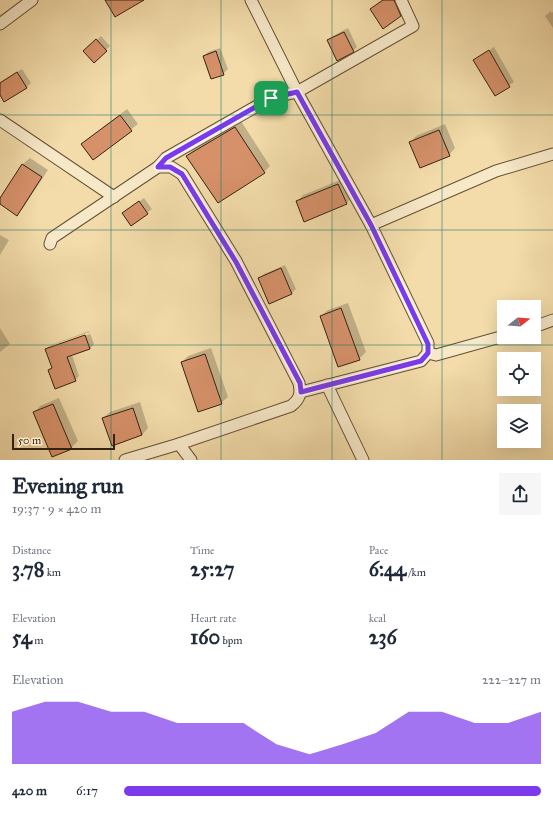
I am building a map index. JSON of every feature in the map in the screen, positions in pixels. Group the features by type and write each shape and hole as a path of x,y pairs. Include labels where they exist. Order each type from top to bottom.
{"street":[{"path":"0,24 32,0"},
{"path":"252,0 297,92 371,225 428,344 428,353 421,361 301,392"},
{"path":"50,244 52,238 158,167 166,158 271,98 297,92 413,26 401,0"},
{"path":"0,120 114,196"},
{"path":"371,225 496,172 553,154"},
{"path":"125,460 291,406 298,401 301,392 300,383 236,262 182,174 170,167 158,167"},
{"path":"541,324 553,320"},
{"path":"428,353 436,355 497,338"},
{"path":"327,385 363,460"},
{"path":"178,444 191,460"}],"building":[{"path":"105,0 144,0 115,17"},
{"path":"383,0 394,0 401,16 383,29 370,9"},
{"path":"344,32 354,52 337,61 327,40"},
{"path":"96,39 107,51 94,63 83,51"},
{"path":"489,50 510,87 495,96 473,60"},
{"path":"216,51 224,75 211,79 203,56"},
{"path":"17,72 27,88 4,102 0,95 0,83"},
{"path":"120,115 132,131 93,160 81,144"},
{"path":"235,127 265,173 218,203 186,156"},
{"path":"439,130 450,156 420,168 409,142"},
{"path":"22,164 42,177 17,216 0,204 0,198"},
{"path":"338,184 347,204 304,222 296,201"},
{"path":"139,201 148,214 131,226 122,213"},
{"path":"281,268 292,294 269,304 258,278"},
{"path":"341,308 360,360 338,367 320,316"},
{"path":"85,335 90,349 67,357 76,381 55,389 48,370 52,368 45,349"},
{"path":"205,354 222,404 198,412 181,362"},
{"path":"53,404 72,449 52,457 33,412"},
{"path":"133,408 142,435 112,446 102,418"}],"route":[{"path":"297,92 371,225 428,344 428,353 421,361 301,392 300,383 236,262 182,174 170,167 158,167 166,158 271,98 297,92"}]}
